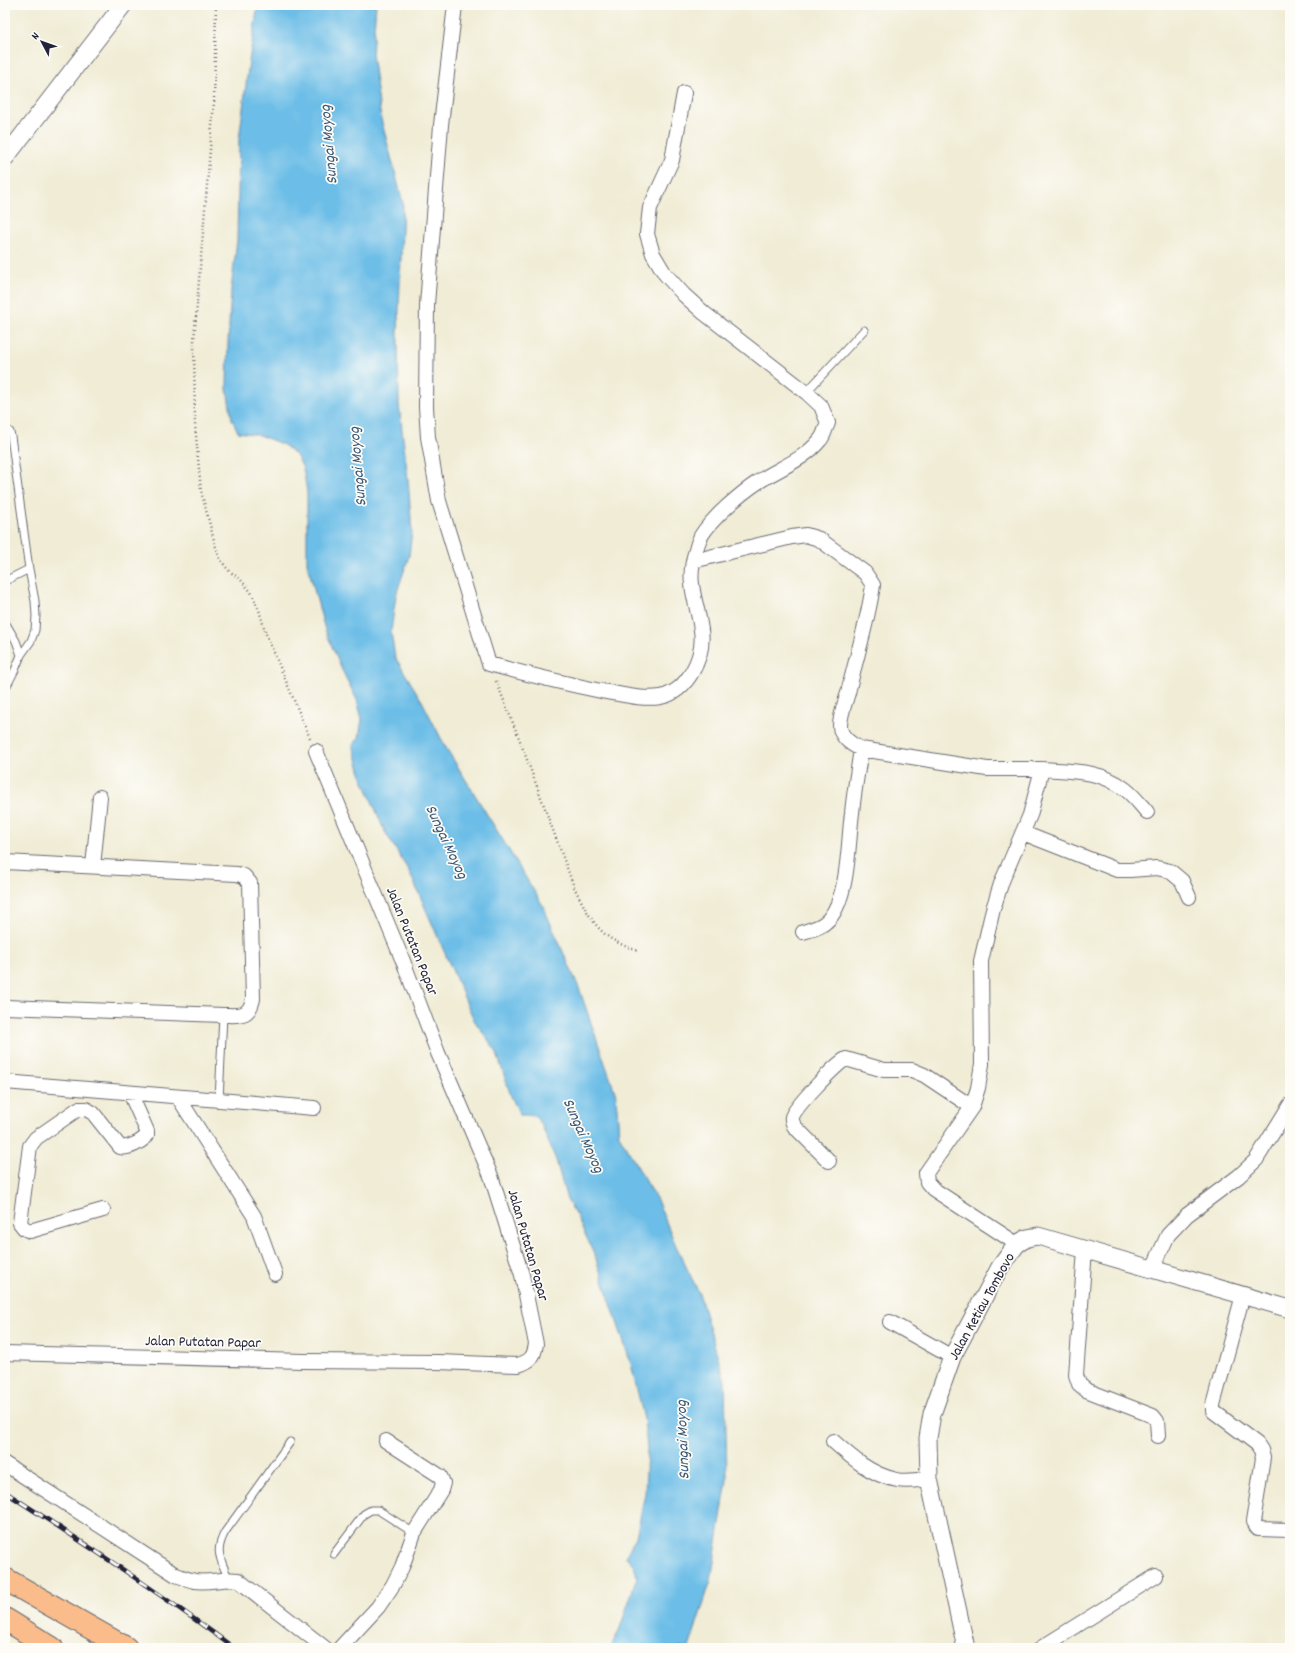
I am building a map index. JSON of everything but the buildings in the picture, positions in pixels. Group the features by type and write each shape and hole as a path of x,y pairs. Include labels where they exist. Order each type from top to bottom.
{"highway":[{"path":"5,1579 126,1648"},
{"path":"5,1619 52,1648"}],"street":[{"path":"5,158 123,5"},
{"path":"455,5 441,125 427,305 427,430 439,501 489,664 555,682 641,698 662,697 681,687 694,670 701,650 701,631 690,579 693,561 701,537 719,514 757,483 803,456 821,439 828,423 821,406 807,393 699,309 684,295 666,274 653,254 647,234 650,208 672,160 684,93"},
{"path":"693,561 806,535 819,539 865,573 873,585 871,600 840,726 843,736 852,746 861,749 987,769 1042,769 1090,772 1109,778 1126,790 1147,812"},
{"path":"803,932 818,928 829,918 839,903 844,880 861,749"},
{"name":"Jalan Putatan Papar","path":"5,1353 303,1361 438,1362 518,1366 526,1363 534,1355 536,1344 522,1275 491,1176 438,1053 400,953 330,788 316,751"},
{"path":"1017,1244 933,1189 927,1182 926,1173 972,1107 978,1088 982,1064 981,961 993,909 1012,855 1030,815 1042,769"},
{"path":"93,866 100,797"},
{"path":"1023,833 1117,870 1157,868 1170,871 1182,881 1189,897"},
{"path":"5,862 237,874 244,876 250,884 253,999 251,1008 243,1014 223,1015 5,1007"},
{"path":"829,1161 794,1126 792,1119 794,1112 839,1062 846,1059 884,1070 912,1070 924,1074 972,1107"},
{"path":"5,1082 314,1108"},
{"path":"103,1210 30,1231 24,1228 20,1223 29,1150 36,1138 78,1109 86,1109 93,1113 120,1147 124,1148 144,1139 147,1136 147,1131 130,1093"},
{"path":"178,1097 254,1216 275,1274"},
{"path":"1153,1268 1168,1235 1187,1215 1239,1176 1256,1160 1290,1105"},
{"name":"Jalan Ketiau Tombovo","path":"966,1648 929,1479 928,1438 932,1414 952,1357 1000,1267 1017,1244 1027,1238 1038,1236 1153,1268 1290,1309"},
{"path":"1085,1249 1076,1375 1079,1384 1086,1390 1153,1416 1156,1421 1158,1436"},
{"path":"1243,1295 1213,1405 1213,1411 1257,1444 1261,1450 1263,1458 1253,1522 1255,1526 1258,1529 1290,1530"},
{"path":"890,1322 952,1357"},
{"path":"340,1648 378,1607 393,1585 402,1567 414,1533 441,1490 443,1482 440,1476 386,1441"},
{"path":"833,1441 854,1460 874,1473 898,1480 929,1479"},
{"path":"5,1464 176,1575 194,1581 211,1581 228,1578 238,1580 249,1587 325,1648"},
{"path":"1040,1648 1156,1576"}],"lane":[{"path":"807,393 864,330"},
{"path":"5,428 10,432 11,436 36,616 35,630 5,689"},
{"path":"5,581 29,569"},
{"path":"5,622 16,641 21,655"},
{"path":"219,1100 223,1015"},
{"path":"228,1578 219,1553 219,1543 225,1532 290,1442"},
{"path":"334,1554 364,1514 371,1510 378,1510 414,1533"}],"path":[{"path":"216,5 214,102 194,340 195,424 201,491 220,559 228,570 241,580 251,592 259,610 266,634 316,751"},
{"path":"489,664 519,738 574,887 583,905 595,924 613,941 638,951"}],"water":[{"name":"Sungai Moyog","path":"258,5 376,5 372,54 381,119 403,203 398,335 399,405 408,479 412,531 409,556 396,595 391,632 395,657 422,701 445,746 542,904 579,988 616,1095 619,1135 657,1200 676,1246 699,1293 725,1381 727,1480 711,1580 689,1648 611,1648 620,1628 637,1577 634,1565 625,1557 636,1537 645,1494 647,1448 644,1419 631,1364 594,1253 576,1215 567,1200 556,1160 541,1124 536,1117 520,1115 511,1096 496,1051 474,1020 410,873 384,830 362,777 353,744 359,738 362,719 357,700 325,630 307,563 307,492 303,468 296,455 284,445 259,435 238,432 232,419 227,389 228,343 231,290 237,240 239,140"}],"railway":[{"path":"5,1492 121,1568 234,1648"}]}
